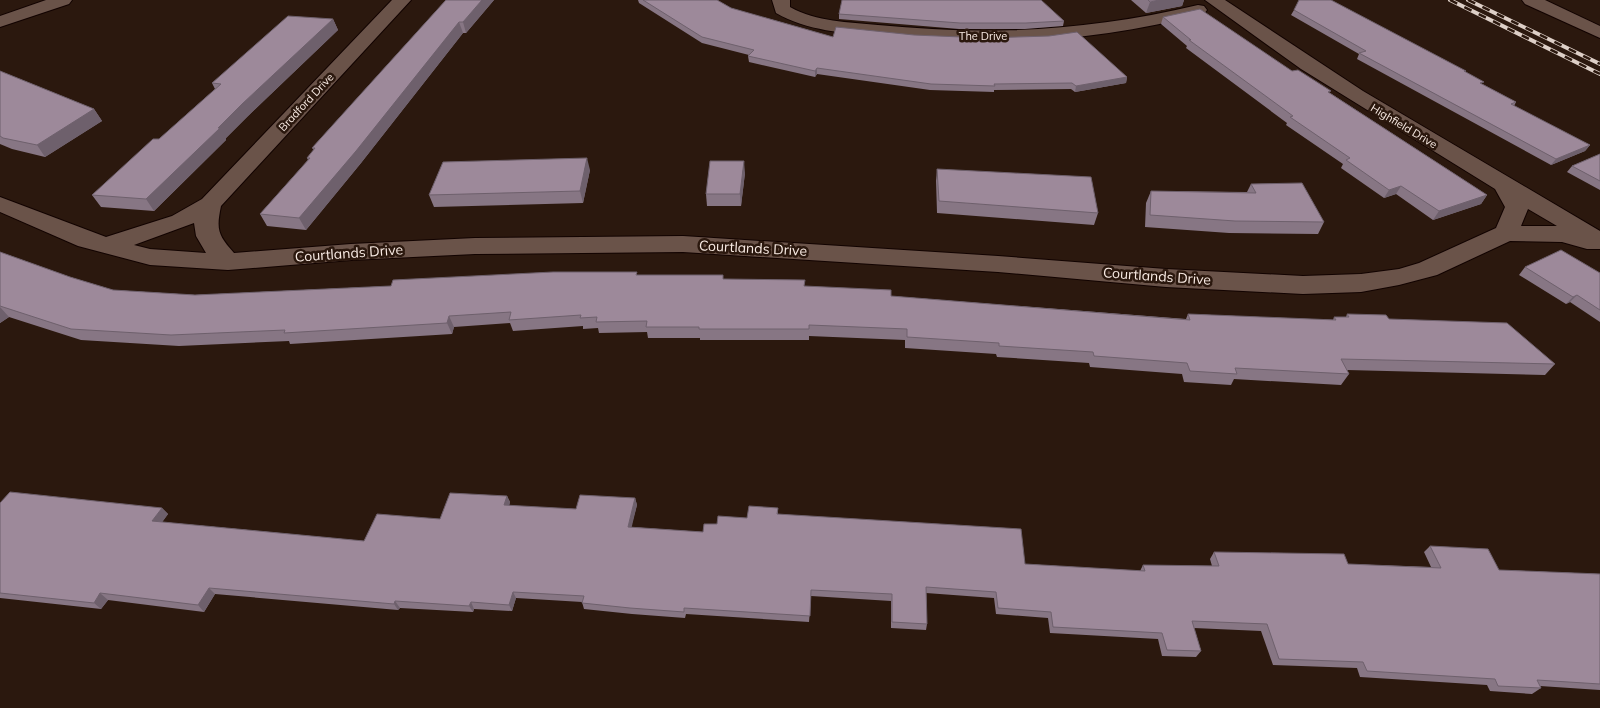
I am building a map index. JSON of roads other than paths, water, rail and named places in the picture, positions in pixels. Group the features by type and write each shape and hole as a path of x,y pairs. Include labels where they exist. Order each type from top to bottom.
{"street":[{"path":"0,22 63,0"},
{"name":"Bradford Drive","path":"108,245 180,221 210,204 402,0"},
{"name":"The Drive","path":"781,0 782,9 796,18 818,24 913,34 984,38 1048,35 1198,6 1246,23"},
{"name":"Highfield Drive","path":"1214,0 1397,123 1600,243"},
{"path":"1531,0 1600,33"},
{"path":"1502,184 1517,207 1506,233"},
{"name":"Courtlands Drive","path":"0,204 51,226 150,257 228,262 351,252 466,246 683,244 979,263 1166,278 1303,285 1361,284 1399,277 1428,269 1506,233 1563,234 1600,243"},
{"path":"210,204 204,224 210,241 228,262"}],"railway":[{"path":"1450,0 1600,74"},
{"path":"1468,0 1600,64"}]}
